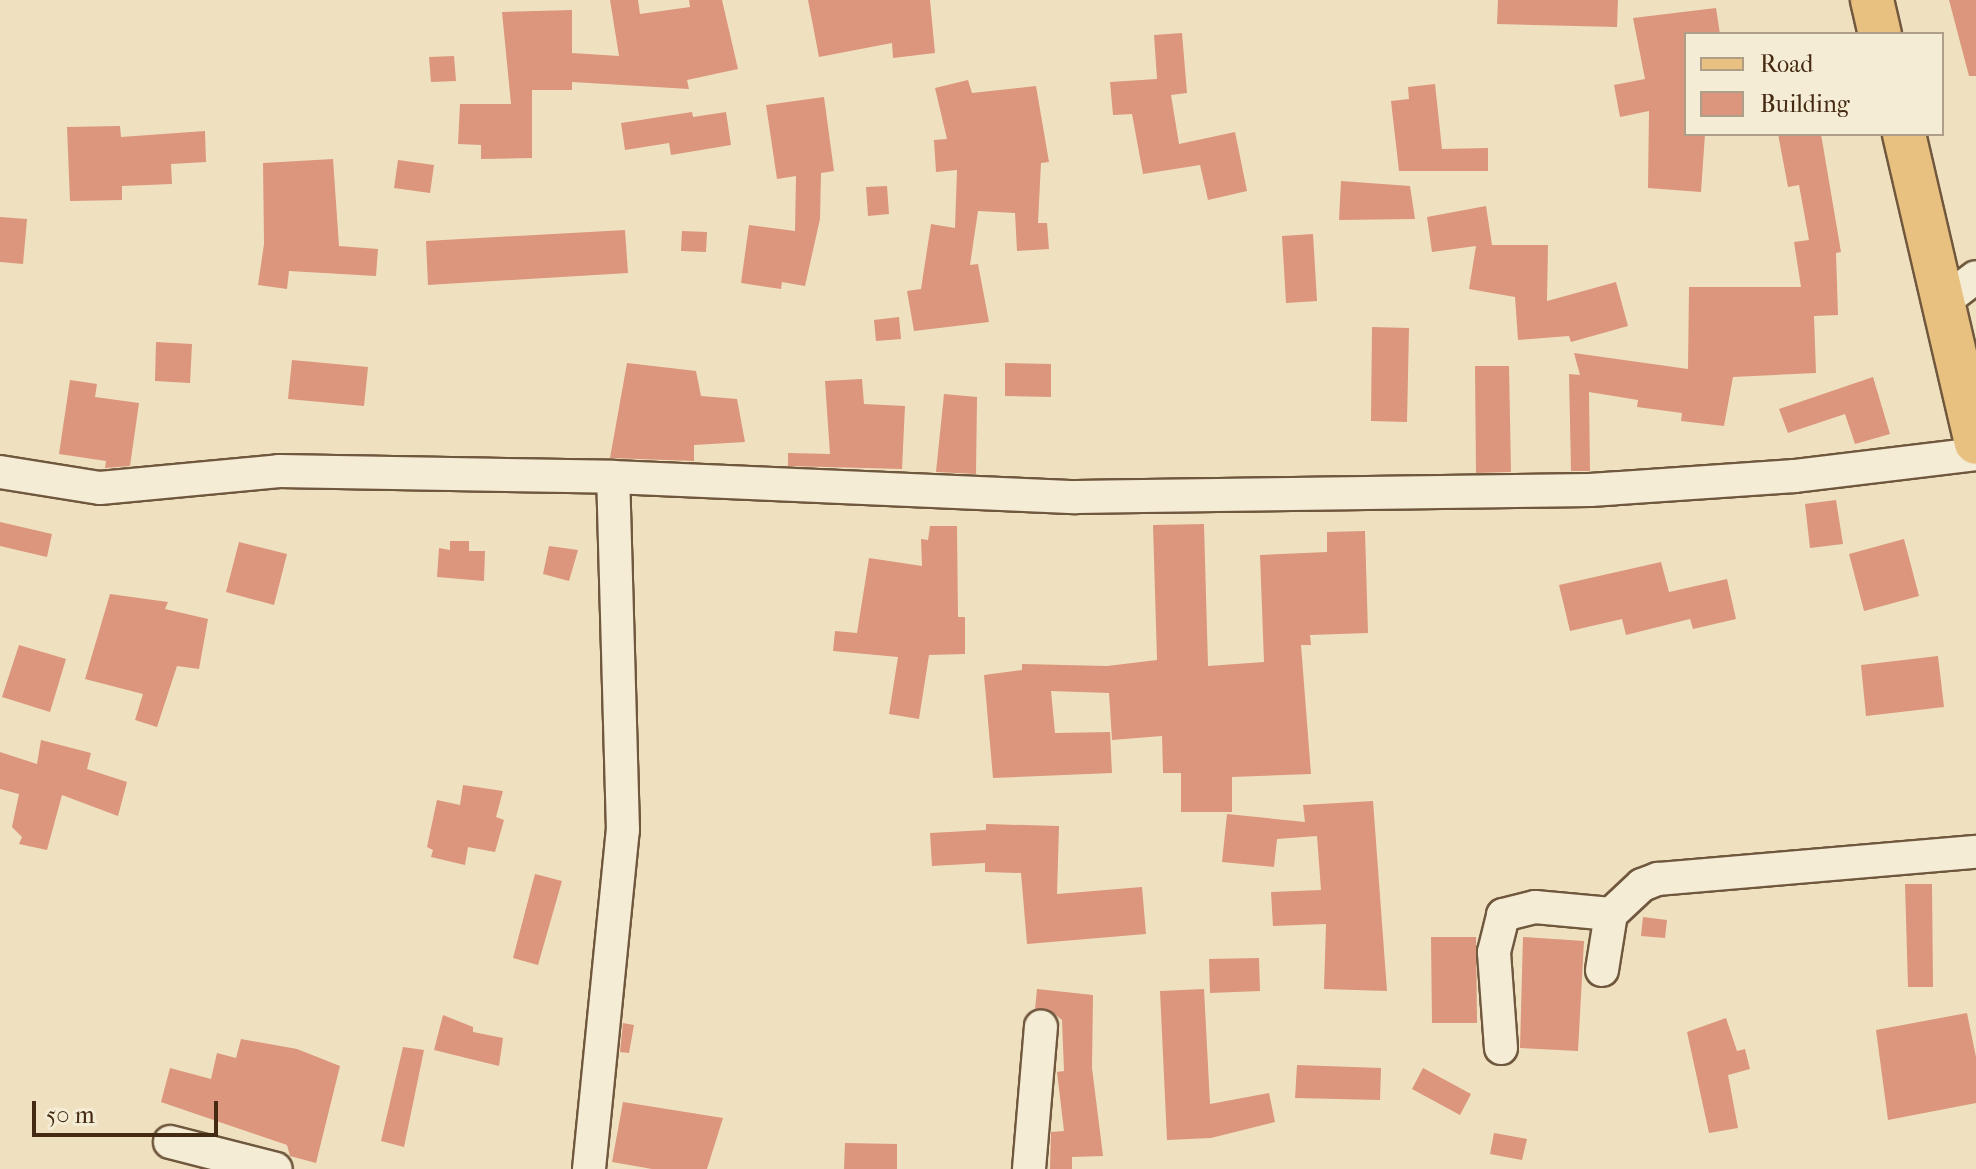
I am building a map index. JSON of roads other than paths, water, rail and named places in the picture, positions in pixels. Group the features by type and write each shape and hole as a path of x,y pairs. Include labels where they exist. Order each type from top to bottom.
{"main road":[{"path":"1872,0 1880,32"},
{"path":"1904,136 1976,443"}],"street":[{"path":"1943,302 1976,277"},
{"path":"0,472 100,488 279,471 613,477 1076,497 1559,491 1795,476 1976,454"},
{"path":"589,1169 623,830 613,477"},
{"path":"1602,970 1611,914 1642,885 1658,879 1976,852"},
{"path":"1501,1048 1494,952 1503,915 1535,907 1611,914"},
{"path":"1029,1169 1041,1027"},
{"path":"170,1142 276,1169"}]}
